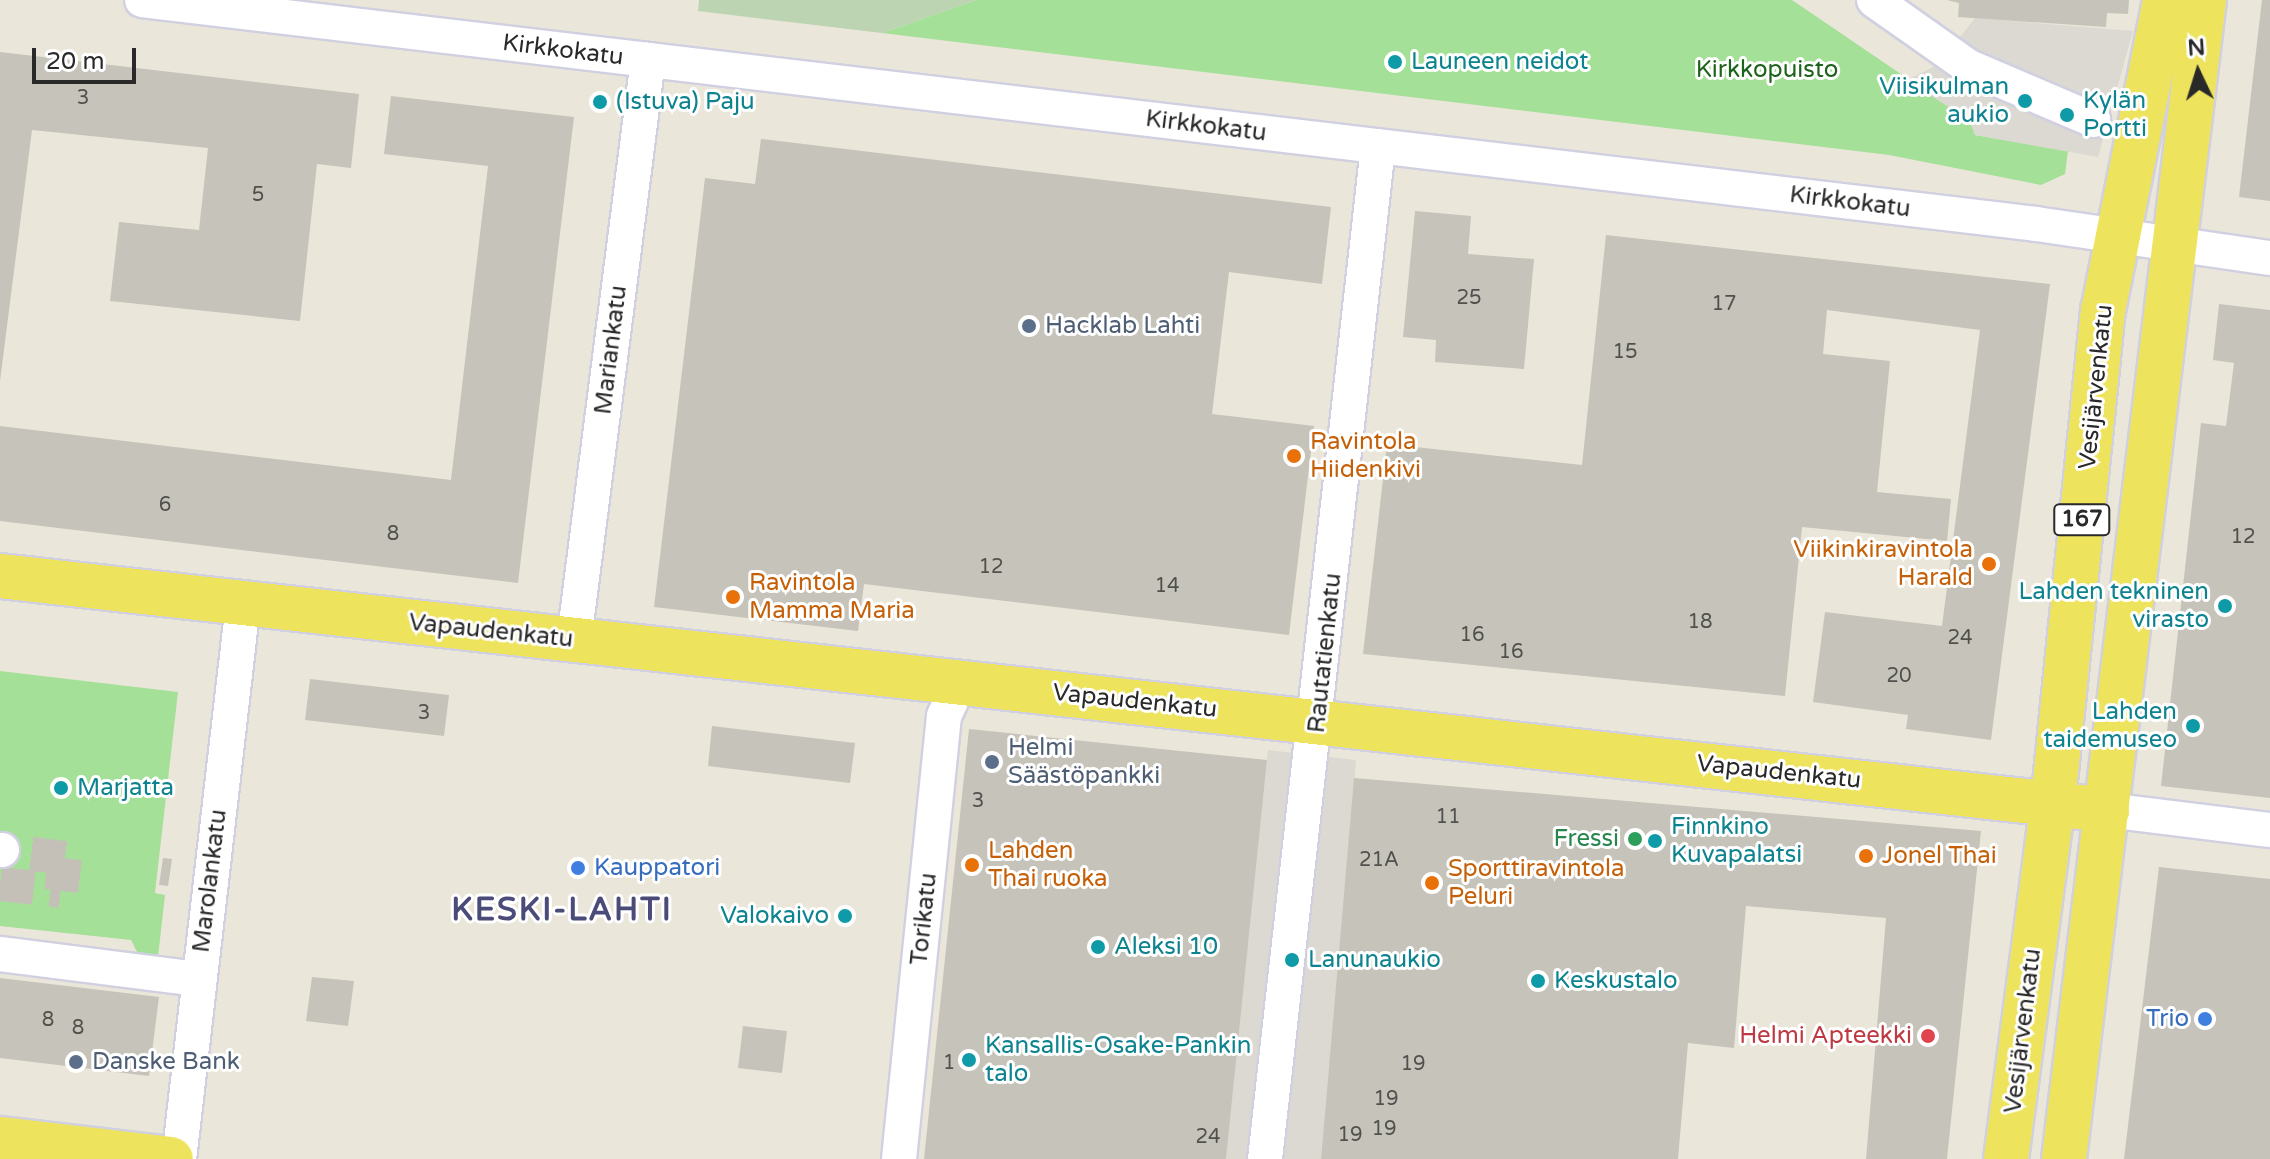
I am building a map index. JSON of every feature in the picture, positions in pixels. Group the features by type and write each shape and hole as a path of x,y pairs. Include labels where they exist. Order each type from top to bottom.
{"main road":[{"name":"Vesijärvenkatu","path":"2006,1159 2053,802 2116,237 2165,0"},
{"name":"167","path":"2064,1159 2173,246 2190,165 2204,0"},
{"name":"Vapaudenkatu","path":"0,576 2107,810"},
{"path":"0,1139 171,1159"}],"street":[{"name":"Kirkkokatu","path":"142,0 370,13 648,60 1378,146 2270,258"},
{"path":"1874,0 1969,67 2069,116 2093,120"},
{"name":"Mariankatu","path":"574,640 648,60"},
{"name":"Rautatienkatu","path":"1265,1159 1318,722 1378,146"},
{"name":"Marolankatu","path":"179,1159 243,604"},
{"name":"Torikatu","path":"899,1159 944,716 960,682"},
{"name":"Vapaudenkatu","path":"2107,810 2270,830"},
{"path":"0,954 199,979"}],"green space":[{"path":"699,0 976,0 882,33 698,11"},
{"name":"Kirkkopuisto","path":"976,0 1792,0 1970,121 1975,135 2068,151 2065,174 2041,185 1889,155 882,33"},
{"path":"0,671 178,692 155,893 165,895 158,957 138,954 131,940 0,926"}],"shaded area":[{"name":"Viisikulman aukio","path":"1975,18 2133,31 2098,157 1975,135 1970,121 1907,80 1939,64"},
{"name":"Lanunaukio","path":"1268,750 1356,760 1321,1159 1226,1159"}],"building":[{"path":"1947,0 2129,0 2128,14 2107,13 2106,27 1958,17 1959,3"},
{"path":"2262,0 2270,0 2270,201 2239,197"},
{"path":"0,52 359,94 351,168 317,164 300,321 110,301 119,222 199,230 208,148 32,130 0,381"},
{"path":"391,96 574,117 518,583 0,521 0,426 451,480 488,166 384,154"},
{"path":"761,139 1331,207 1322,284 1229,272 1212,414 1314,426 1289,635 864,584 858,631 654,607 705,178 755,184"},
{"path":"1415,211 1471,216 1468,254 1534,259 1524,369 1435,362 1436,340 1403,337"},
{"path":"1606,235 2050,284 1991,740 1906,729 1908,715 1813,702 1825,612 1942,626 1980,330 1827,310 1823,354 1890,361 1877,492 1951,499 1947,541 1802,527 1785,696 1363,654 1387,444 1582,465"},
{"name":"Lahden tekninen virasto","path":"2219,304 2270,310 2270,798 2161,786 2201,423 2226,426 2234,363 2213,360"},
{"path":"310,679 449,695 444,736 305,720"},
{"path":"712,726 855,743 850,783 708,766"},
{"name":"Aleksi 10","path":"969,729 1267,760 1226,1159 924,1159"},
{"name":"Keskustalo","path":"1354,778 1981,831 1947,1159 1866,1159 1886,918 1746,906 1734,1048 1688,1043 1678,1159 1321,1159"},
{"path":"163,858 172,859 168,886 159,885"},
{"name":"Trio","path":"2159,867 2270,879 2270,1159 2124,1159"},
{"path":"312,977 354,981 348,1026 306,1021"},
{"path":"0,978 159,997 149,1076 0,1058"},
{"path":"743,1026 787,1031 782,1073 738,1068"}],"tunnel":[{"path":"0,884 61,891 65,858 2,850"}],"place":[{"name":"Launeen neidot","path":"1395,62"},
{"name":"Viisikulman aukio","path":"2025,101"},
{"name":"(Istuva) Paju","path":"600,102"},
{"name":"Kylän Portti","path":"2067,115"},
{"name":"Hacklab Lahti","path":"1029,326"},
{"name":"Ravintola Hiidenkivi","path":"1294,456"},
{"name":"Viikinkiravintola Harald","path":"1989,564"},
{"name":"Ravintola Mamma Maria","path":"733,597"},
{"name":"Lahden tekninen virasto","path":"2225,606"},
{"name":"Lahden taidemuseo","path":"2193,726"},
{"name":"Helmi Säästöpankki","path":"992,762"},
{"name":"Marjatta","path":"61,788"},
{"name":"Fressi","path":"1635,839"},
{"name":"Finnkino Kuvapalatsi","path":"1655,841"},
{"name":"Jonel Thai","path":"1866,856"},
{"name":"Lahden Thai ruoka","path":"972,865"},
{"name":"Kauppatori","path":"578,868"},
{"name":"Sporttiravintola Peluri","path":"1432,883"},
{"name":"Valokaivo","path":"845,916"},
{"name":"Aleksi 10","path":"1098,947"},
{"name":"Lanunaukio","path":"1292,960"},
{"name":"Keskustalo","path":"1538,981"},
{"name":"Trio","path":"2205,1019"},
{"name":"Helmi Apteekki","path":"1928,1036"},
{"name":"Kansallis-Osake-Pankin talo","path":"969,1060"},
{"name":"Danske Bank","path":"76,1062"}],"district":[{"name":"KESKI-LAHTI","path":"562,910"}]}
